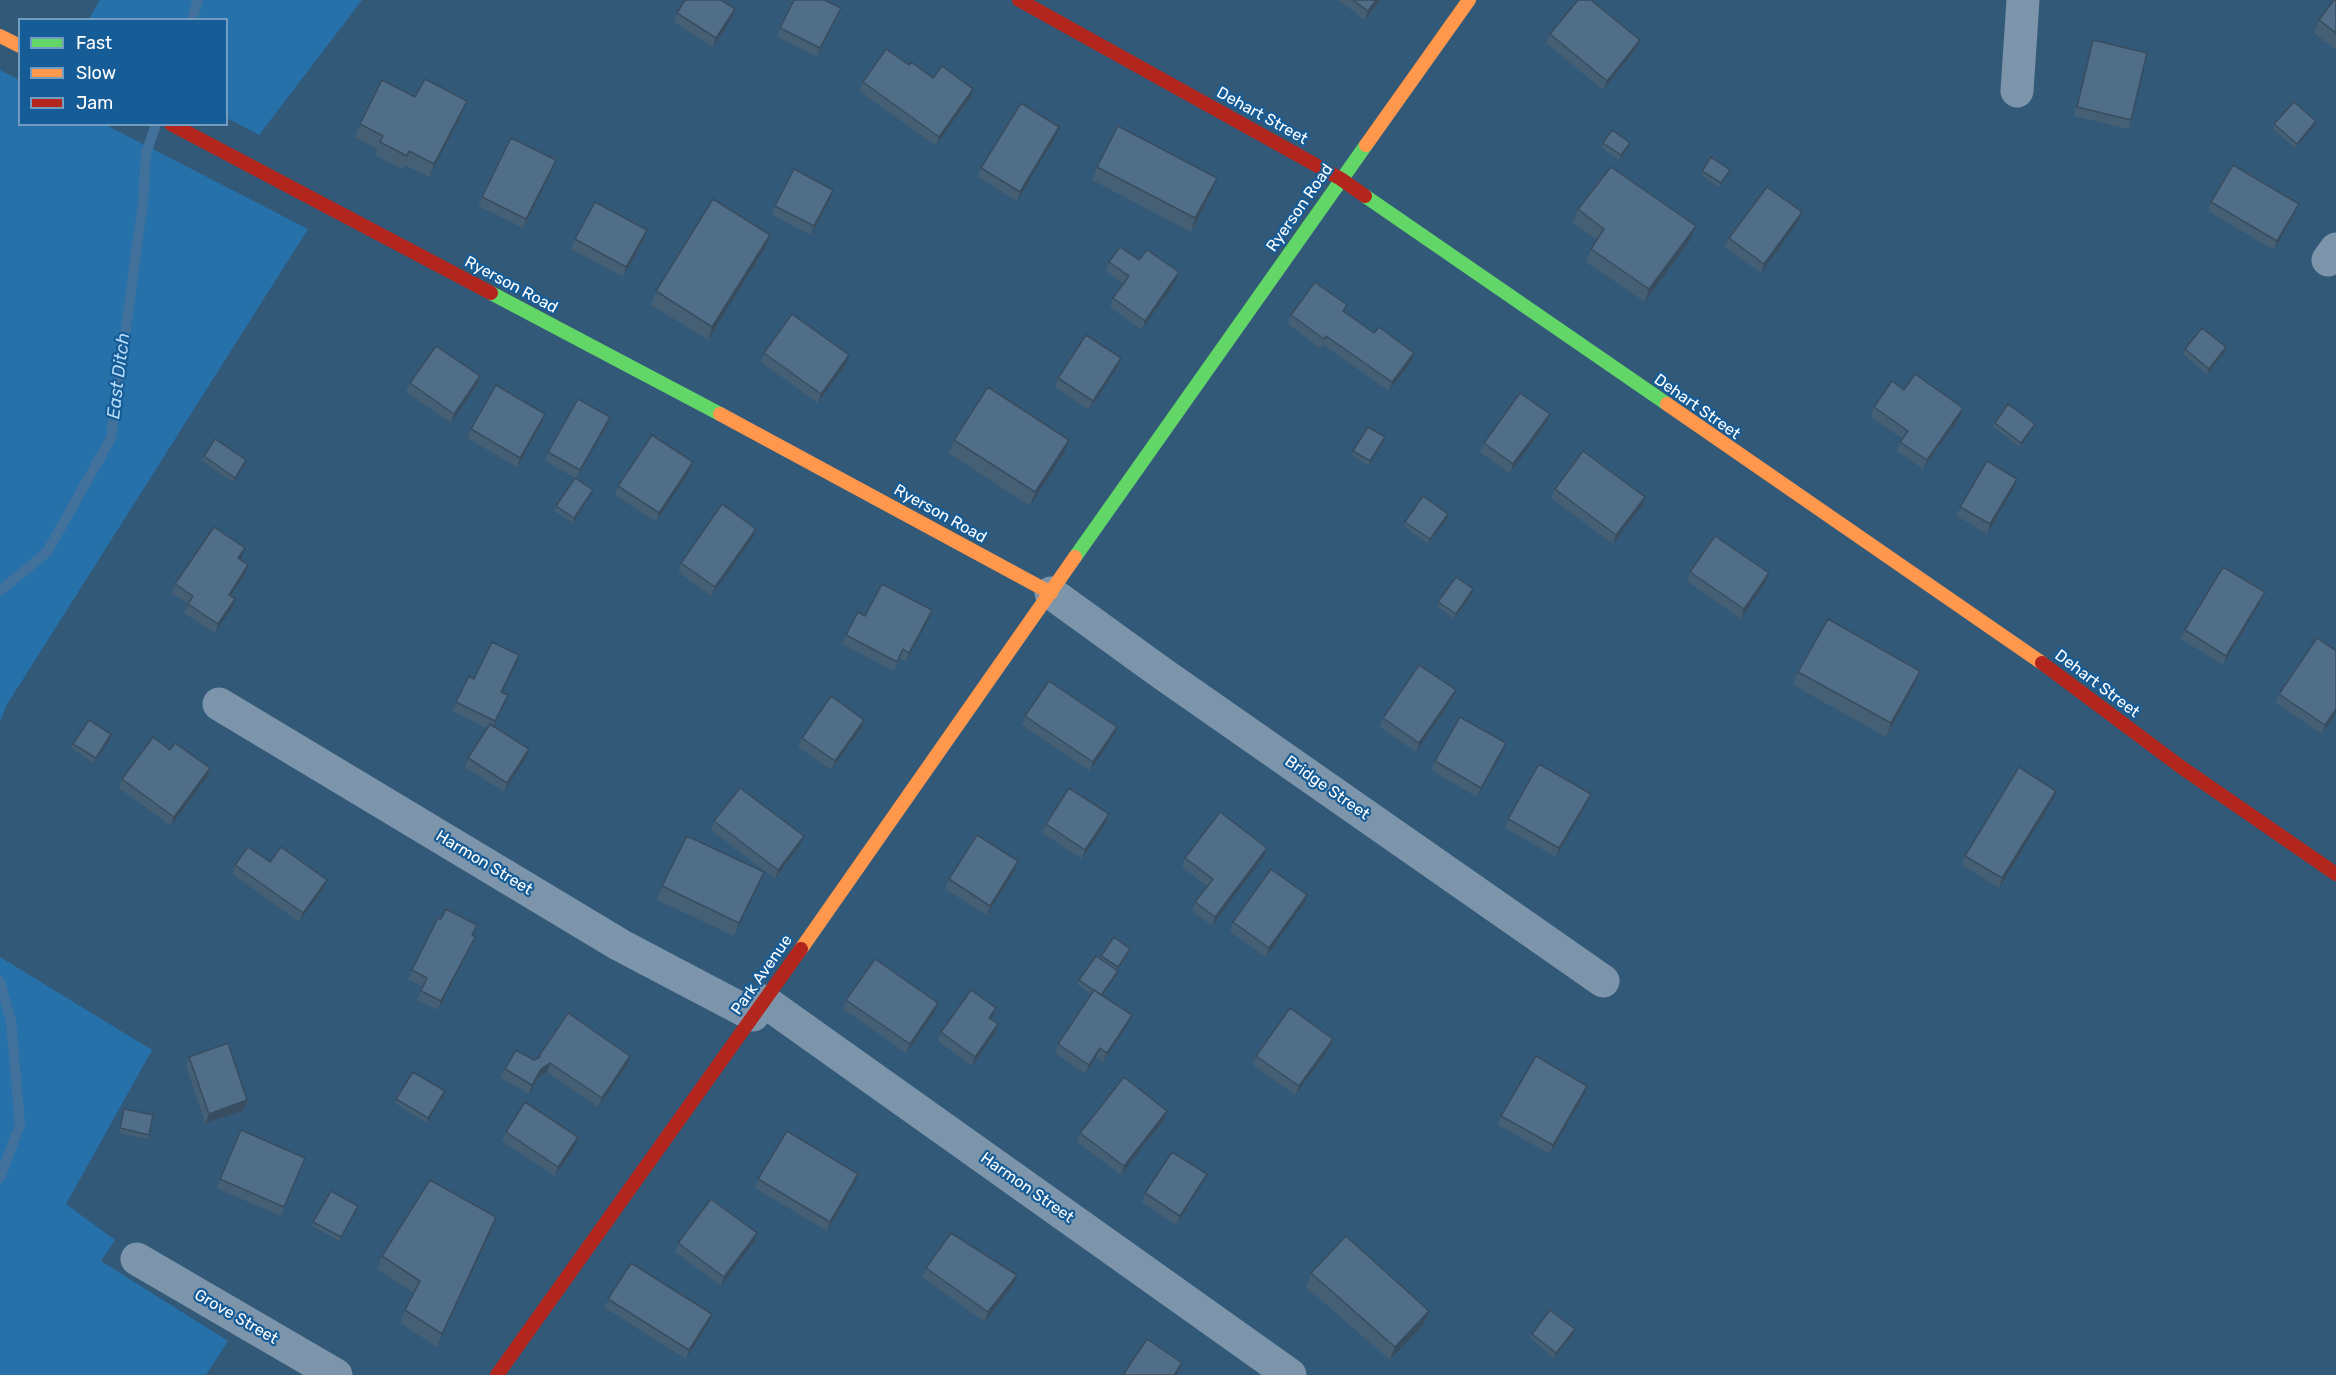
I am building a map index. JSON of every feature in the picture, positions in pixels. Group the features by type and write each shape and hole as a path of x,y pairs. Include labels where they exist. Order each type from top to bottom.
{"street":[{"name":"Dehart Street","path":"1019,0 1341,179 2029,654 2181,767 2336,874"},
{"name":"Ryerson Road","path":"175,127 795,454 1051,593 1469,0"},
{"path":"2017,91 2023,0"},
{"path":"0,36 18,45"},
{"name":"Bridge Street","path":"1051,593 1173,681 1603,981"},
{"name":"Park Avenue","path":"497,1375 1051,593"},
{"name":"Harmon Street","path":"219,704 620,945 759,1008 1290,1375"},
{"name":"Grove Street","path":"137,1258 336,1375"}],"shaded area":[{"path":"100,0 362,0 259,135 228,119 228,18 90,18"},
{"path":"0,70 18,79 18,126 108,126 308,229 6,706 0,722"},
{"path":"0,957 152,1050 66,1204 115,1240 101,1261 228,1341 206,1375 0,1375"}],"building":[{"path":"685,0 721,0 735,9 716,38 677,13"},
{"path":"794,0 824,0 841,8 820,48 780,28"},
{"path":"1353,0 1376,0 1368,11"},
{"path":"1578,0 1591,0 1640,40 1607,81 1550,34"},
{"path":"2336,0 2336,33 2319,20"},
{"path":"2093,40 2147,53 2131,120 2077,107"},
{"path":"886,49 909,65 911,62 933,78 942,66 973,89 939,137 863,82"},
{"path":"425,79 467,101 434,164 409,151 407,156 380,142 383,136 360,124 382,80 415,97"},
{"path":"2294,102 2316,121 2297,144 2274,124"},
{"path":"1021,103 1059,127 1020,192 981,168"},
{"path":"1118,126 1217,178 1195,218 1097,167"},
{"path":"1612,130 1630,143 1621,155 1603,143"},
{"path":"511,138 556,160 526,219 482,197"},
{"path":"1711,157 1730,170 1721,183 1702,171"},
{"path":"2233,165 2299,204 2277,241 2211,202"},
{"path":"1611,167 1696,226 1649,289 1591,249 1604,229 1578,209"},
{"path":"794,169 833,190 814,226 775,206"},
{"path":"1767,187 1802,212 1764,264 1729,238"},
{"path":"713,199 770,235 712,327 656,291"},
{"path":"595,202 647,230 626,267 575,239"},
{"path":"1120,247 1139,260 1147,250 1179,272 1145,321 1113,298 1129,276 1109,262"},
{"path":"1315,282 1347,305 1343,311 1374,333 1379,327 1414,353 1392,382 1326,336 1324,339 1291,315"},
{"path":"792,314 849,355 821,394 764,353"},
{"path":"2202,328 2226,347 2209,369 2185,349"},
{"path":"1086,335 1121,358 1093,401 1058,378"},
{"path":"436,346 480,376 454,414 410,383"},
{"path":"1915,374 1963,408 1927,460 1900,442 1908,431 1874,407 1892,381 1904,390"},
{"path":"496,385 545,414 520,458 471,429"},
{"path":"988,387 1069,440 1035,492 954,440"},
{"path":"1520,393 1550,414 1513,464 1484,443"},
{"path":"578,399 610,417 580,470 548,452"},
{"path":"2008,404 2035,424 2021,443 1995,423"},
{"path":"1368,427 1385,437 1370,461 1353,451"},
{"path":"652,435 693,462 659,513 618,486"},
{"path":"215,439 246,460 235,478 204,456"},
{"path":"1583,451 1645,497 1616,535 1555,489"},
{"path":"1987,461 2017,479 1990,524 1960,507"},
{"path":"575,478 593,490 574,518 556,506"},
{"path":"1423,496 1448,514 1430,539 1405,522"},
{"path":"722,504 756,529 715,587 681,563"},
{"path":"214,527 245,548 238,558 248,565 229,595 235,599 218,624 188,604 193,596 175,584"},
{"path":"1715,536 1769,573 1744,609 1690,572"},
{"path":"2223,567 2265,592 2226,656 2185,630"},
{"path":"1456,577 1473,589 1456,614 1438,602"},
{"path":"882,584 932,610 909,653 903,649 897,662 846,635 858,612 865,616"},
{"path":"1828,619 1920,671 1891,723 1798,672"},
{"path":"2317,638 2336,651 2336,709 2325,725 2279,694"},
{"path":"492,642 519,655 501,692 508,695 495,721 456,702 469,676 474,679"},
{"path":"1419,665 1456,690 1419,743 1383,718"},
{"path":"1049,681 1117,727 1093,762 1025,716"},
{"path":"831,696 864,720 835,761 802,738"},
{"path":"1460,717 1506,743 1481,788 1435,761"},
{"path":"89,720 111,734 96,758 73,744"},
{"path":"490,724 529,749 507,783 468,758"},
{"path":"153,737 170,750 175,743 210,768 174,817 122,779"},
{"path":"1539,764 1591,794 1559,848 1508,819"},
{"path":"2019,767 2056,791 2002,878 1965,856"},
{"path":"740,788 804,836 778,870 714,821"},
{"path":"1069,788 1109,814 1085,850 1046,824"},
{"path":"1220,812 1267,848 1215,917 1195,902 1213,879 1185,858"},
{"path":"977,835 1018,861 990,906 949,879"},
{"path":"687,836 764,872 739,923 662,886"},
{"path":"248,847 270,862 281,847 327,880 303,913 235,865"},
{"path":"1271,869 1307,895 1269,948 1233,922"},
{"path":"446,909 477,925 472,935 475,937 441,1001 421,991 427,978 412,970 438,918 441,919"},
{"path":"1114,937 1130,949 1118,967 1101,956"},
{"path":"1096,956 1118,971 1101,995 1079,980"},
{"path":"875,959 938,1003 910,1044 846,1000"},
{"path":"971,990 996,1008 989,1018 998,1024 975,1057 941,1032"},
{"path":"1094,990 1132,1015 1107,1053 1100,1048 1089,1065 1058,1044"},
{"path":"1290,1008 1333,1039 1299,1086 1256,1056"},
{"path":"568,1013 630,1056 602,1098 550,1063 541,1069 532,1085 505,1069 516,1050 534,1060 540,1057"},
{"path":"228,1043 247,1100 209,1114 189,1057"},
{"path":"1536,1056 1587,1086 1553,1145 1501,1116"},
{"path":"413,1072 445,1091 428,1118 396,1099"},
{"path":"1124,1077 1167,1111 1124,1166 1080,1133"},
{"path":"525,1102 578,1137 558,1167 506,1132"},
{"path":"124,1109 153,1115 149,1135 120,1128"},
{"path":"241,1130 305,1158 284,1207 220,1179"},
{"path":"787,1131 858,1174 830,1222 758,1179"},
{"path":"1172,1152 1207,1174 1180,1216 1145,1193"},
{"path":"430,1180 496,1217 442,1334 405,1310 420,1281 382,1256"},
{"path":"331,1191 358,1206 341,1237 313,1222"},
{"path":"711,1199 757,1233 724,1277 678,1243"},
{"path":"951,1233 1017,1275 988,1312 926,1268"},
{"path":"1346,1236 1429,1311 1395,1347 1311,1273"},
{"path":"631,1263 712,1314 689,1350 608,1299"},
{"path":"1550,1310 1575,1329 1556,1353 1532,1334"},
{"path":"1147,1339 1182,1363 1174,1375 1123,1375"}],"waterway":[{"name":"East Ditch","path":"193,18 198,0"},
{"name":"East Ditch","path":"0,591 47,552 111,438 143,202 146,153 155,126"},
{"name":"East Ditch","path":"0,981 11,1021 20,1124 0,1178"}],"traffic: fast":[{"path":"1075,557 1366,145"},
{"path":"1365,196 1667,404"},
{"path":"491,293 720,414"}],"traffic: slow":[{"path":"1366,145 1469,0"},
{"path":"0,36 18,45"},
{"path":"1667,404 2042,663"},
{"path":"720,414 1051,593"},
{"path":"801,949 1075,557"}],"traffic: jam":[{"path":"1019,0 1341,179 1365,196"},
{"path":"175,126 491,293"},
{"path":"2042,663 2181,767 2336,874"},
{"path":"497,1375 801,949"}]}
